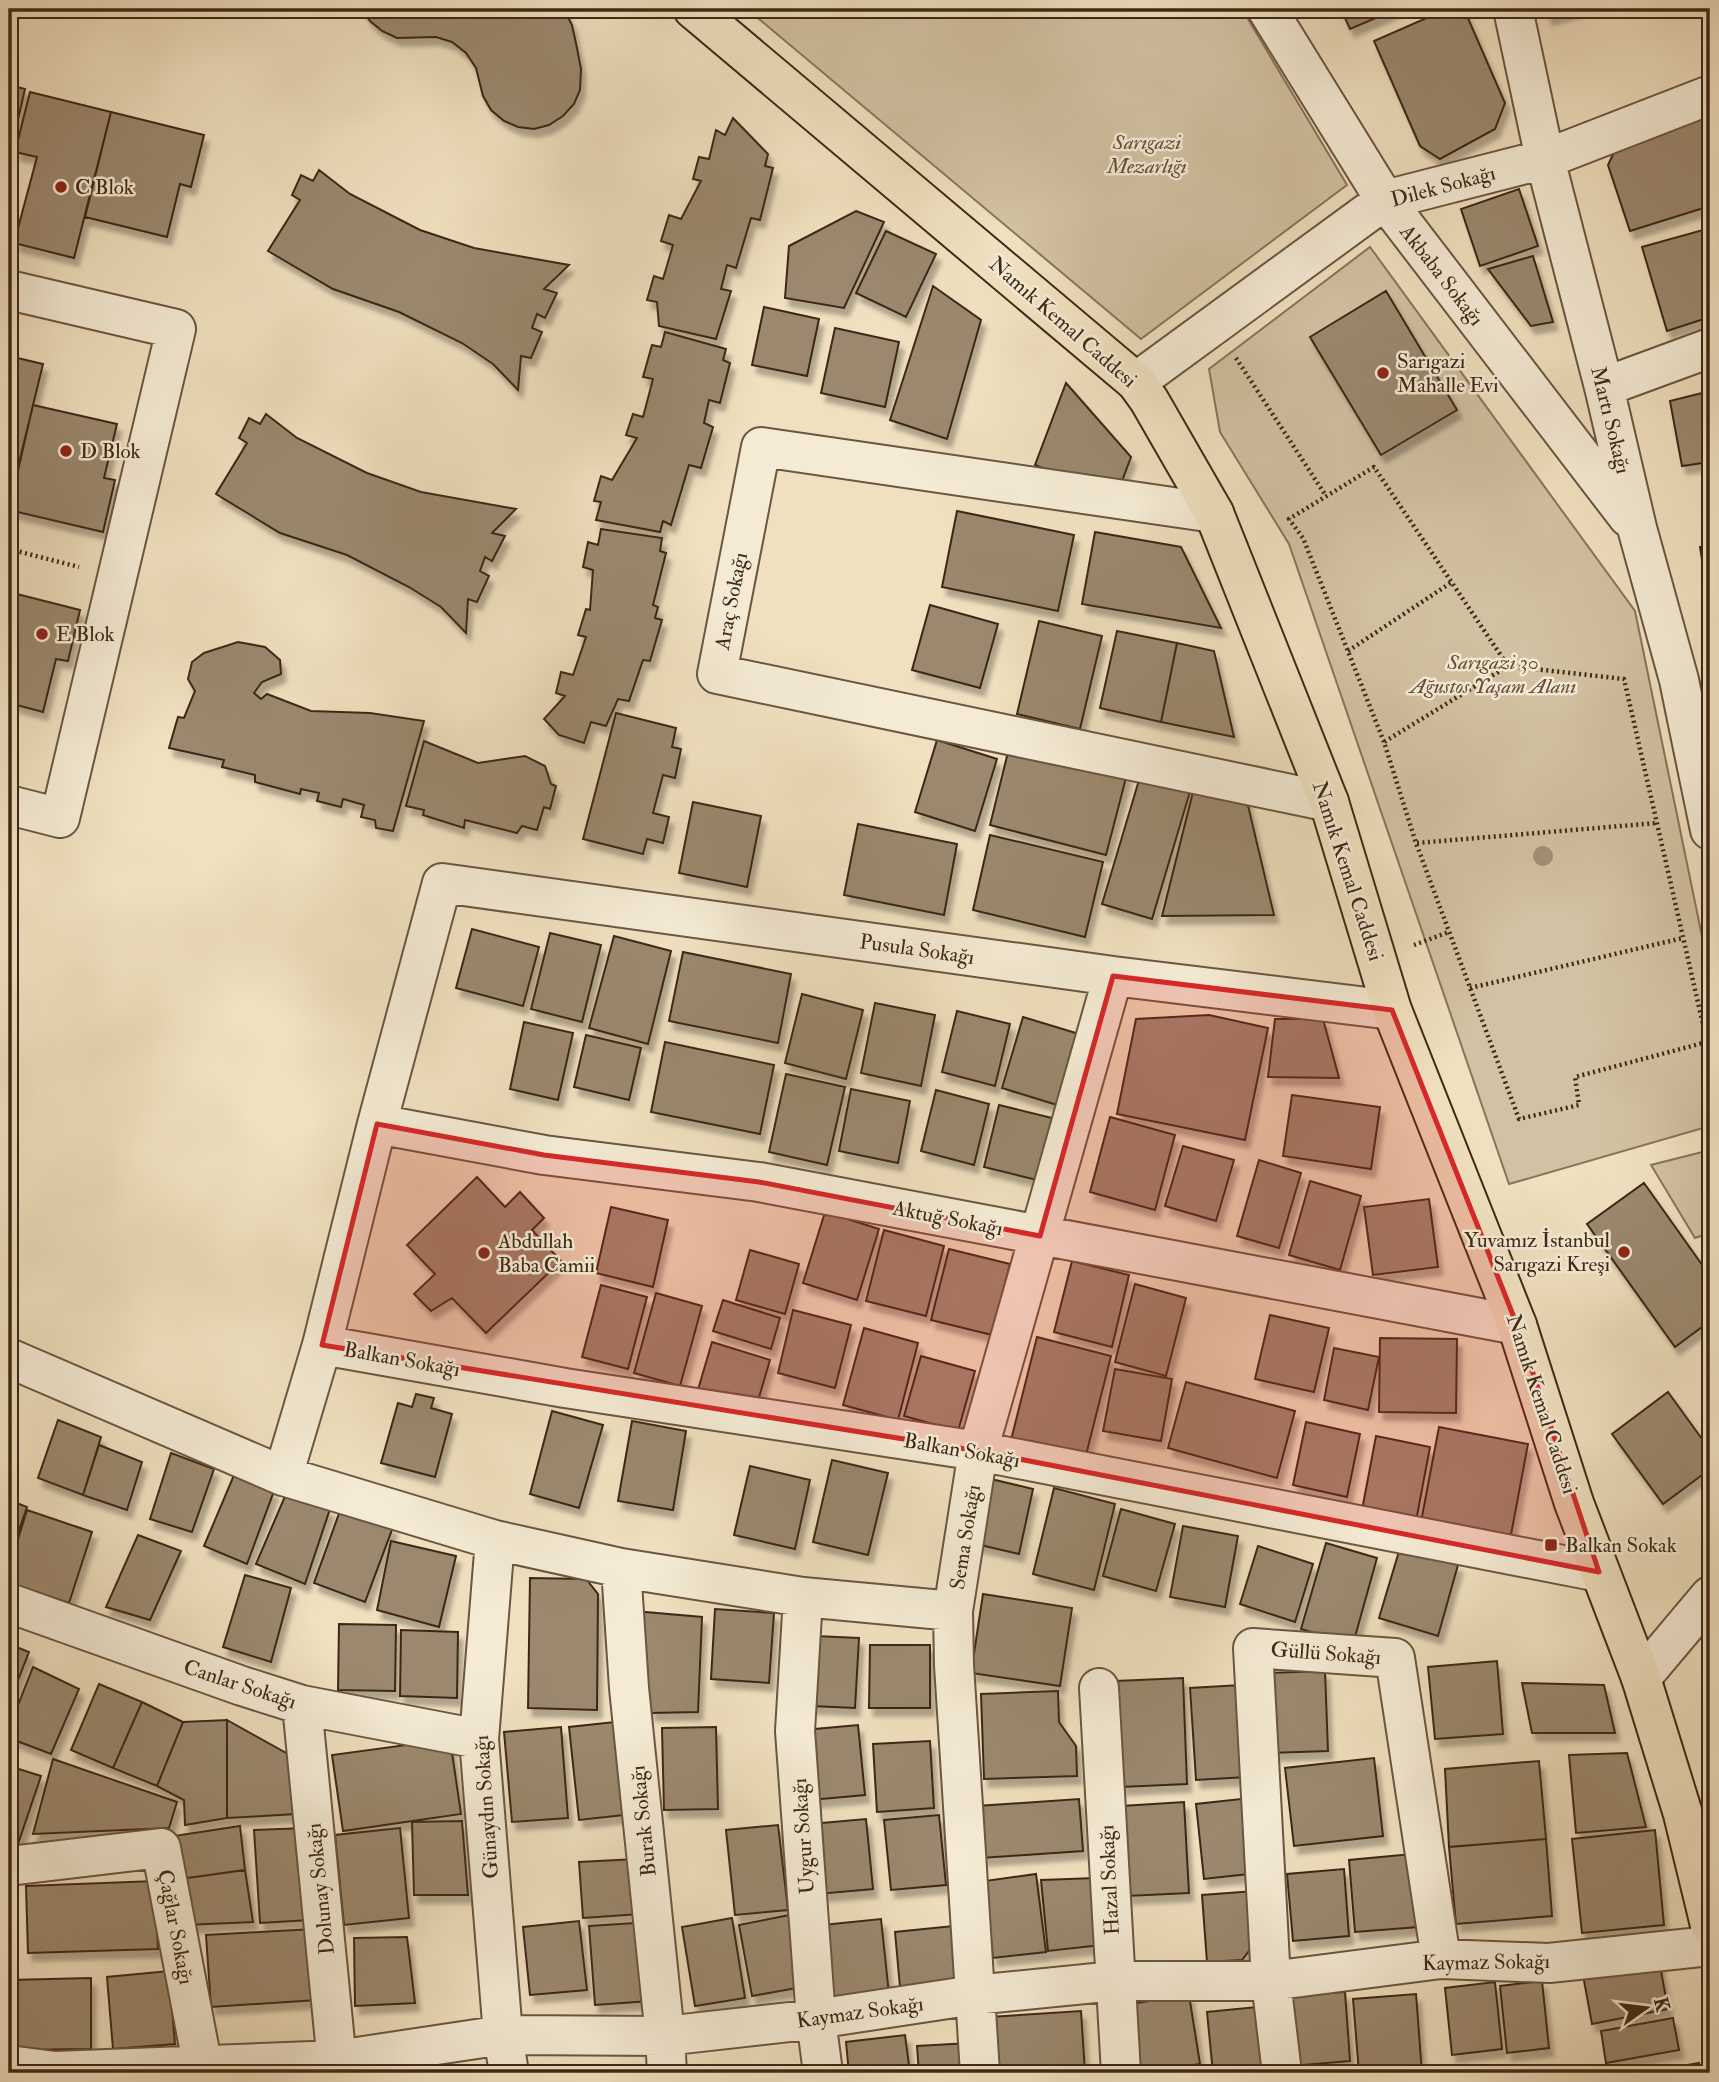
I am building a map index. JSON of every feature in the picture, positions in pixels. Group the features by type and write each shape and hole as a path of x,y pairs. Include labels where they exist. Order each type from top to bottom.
{"main road":[{"name":"Namık Kemal Caddesi","path":"693,9 1136,382 1214,513 1328,802 1392,1010 1517,1325 1574,1503 1641,1678 1683,1814 1710,1925"}],"street":[{"name":"Akbaba Sokağı","path":"1267,9 1385,200 1637,528"},
{"name":"Martı Sokağı","path":"1513,9 1545,159 1637,528 1695,672 1710,830"},
{"name":"Dilek Sokağı","path":"1136,382 1385,200 1545,159 1710,95"},
{"path":"9,290 176,329 61,818 9,805"},
{"path":"1604,387 1710,348"},
{"name":"Araç Sokağı","path":"1214,513 761,447 717,674 1328,802"},
{"name":"Pusula Sokağı","path":"377,1124 443,883 1114,976 1392,1010"},
{"name":"Sema Sokağı","path":"980,2073 954,1665 953,1611 978,1451 1114,976"},
{"path":"283,1476 322,1345 377,1124"},
{"name":"Aktuğ Sokağı","path":"377,1124 544,1155 759,1182 1517,1325"},
{"name":"Balkan Sokağı","path":"322,1345 565,1388 978,1451 1599,1572"},
{"path":"9,1358 283,1476 495,1540 621,1568 803,1597 953,1611"},
{"name":"Günaydın Sokağı","path":"495,1540 479,1740 503,2035 509,2073"},
{"name":"Burak Sokağı","path":"621,1568 629,1688 667,2073"},
{"path":"1641,1678 1710,1596"},
{"name":"Uygur Sokağı","path":"803,1597 795,1731 816,2019 823,2073"},
{"name":"Canlar Sokağı","path":"9,1603 302,1705 479,1740"},
{"name":"Güllü Sokağı","path":"1282,2073 1271,1981 1253,1647 1395,1658 1441,1959"},
{"name":"Hazal Sokağı","path":"1099,1688 1121,2073"},
{"name":"Dolunay Sokağı","path":"302,1705 337,2067"},
{"name":"Çağlar Sokağı","path":"9,1866 161,1848 204,2070"},
{"name":"Kaymaz Sokağı","path":"9,2065 55,2072 337,2067 503,2035 665,2036 816,2019 974,1995 1115,1981 1271,1981 1441,1959 1549,1963 1710,1946"}],"path":[{"path":"1215,325 1326,496"},
{"path":"1384,742 1508,666 1624,679 1706,1042 1575,1077 1579,1105 1519,1119 1416,843 1384,742 1303,538 1289,519 1374,467 1508,666"},
{"path":"9,549 117,576"},
{"path":"1348,652 1452,582"},
{"path":"1416,843 1657,823"},
{"path":"1470,988 1683,937"}],"highlighted area":[{"path":"1113,976 1392,1010 1517,1325 1599,1572 978,1451 322,1345 377,1124 544,1155 759,1182 1040,1236"}],"green space":[{"name":"Sarıgazi Mezarlığı","path":"747,9 1242,9 1347,185 1141,339"},
{"name":"Sarıgazi 30 Ağustos Yaşam Alanı","path":"1370,247 1635,611 1710,975 1710,1126 1509,1184 1289,544 1220,432 1209,369"},
{"path":"1710,1150 1710,1233 1695,1238 1651,1165"}],"building":[{"path":"362,9 564,9 572,25 577,48 581,69 580,90 574,104 563,116 549,125 534,129 518,127 504,121 491,110 483,96 476,68 466,53 452,42 436,37 397,38 382,31 370,21"},
{"path":"1341,9 1397,9 1350,29"},
{"path":"1447,9 1464,9 1505,103 1495,129 1440,159 1420,146 1374,41"},
{"path":"1545,9 1578,9 1548,17"},
{"path":"9,85 25,89 13,141 9,140"},
{"name":"C Blok","path":"30,92 111,112 74,258 14,243 37,157 15,152"},
{"name":"C Blok","path":"111,112 204,135 191,187 180,184 167,237 85,217"},
{"path":"1707,113 1710,121 1710,206 1630,231 1608,165 1616,148"},
{"path":"733,118 768,154 765,166 773,168 760,220 751,218 736,268 727,265 721,289 731,291 716,339 659,326 657,302 647,300 654,276 663,279 673,245 661,241 669,215 681,219 701,181 693,179 699,157 709,159 716,130 725,135"},
{"path":"319,170 350,194 420,230 474,248 569,265 544,289 557,293 545,318 537,314 532,328 542,332 531,358 521,356 518,390 493,364 462,343 399,312 333,289 268,251 300,200 292,195 301,175 313,181"},
{"path":"1519,189 1538,246 1480,266 1461,209"},
{"path":"856,211 884,222 844,308 785,298 789,246"},
{"path":"1710,228 1710,317 1667,331 1642,247"},
{"path":"886,231 936,254 906,317 856,293"},
{"path":"1533,256 1553,322 1531,326 1488,269"},
{"path":"933,286 981,320 947,439 890,420"},
{"name":"Sarıgazi Mahalle Evi","path":"1386,291 1457,410 1381,455 1310,337"},
{"path":"764,307 819,319 807,376 752,365"},
{"path":"835,328 899,342 885,407 821,393"},
{"path":"665,332 726,349 723,360 730,363 720,403 709,400 704,423 713,427 701,468 689,465 671,525 663,521 660,532 596,520 601,502 594,501 601,476 612,480 637,438 626,435 633,414 643,417 653,379 643,377 652,345 661,347"},
{"name":"D Blok","path":"9,356 43,364 9,504"},
{"path":"1066,383 1131,457 1116,497 1035,465"},
{"path":"1710,391 1710,462 1682,466 1670,401"},
{"name":"D Blok","path":"33,405 117,424 104,478 115,480 103,532 9,510"},
{"path":"266,414 297,438 367,473 421,492 516,509 492,533 505,536 492,561 485,557 480,571 489,576 477,602 468,599 466,633 441,607 409,587 347,555 280,533 216,494 247,443 239,438 249,418 260,424"},
{"path":"957,511 1074,535 1058,611 942,587"},
{"path":"601,529 662,538 660,551 666,553 653,605 658,607 655,618 662,620 650,661 643,660 629,701 618,699 606,726 591,722 584,743 559,735 544,719 565,696 556,693 561,672 573,675 586,637 578,635 586,609 590,610 593,570 583,567 588,542 598,545"},
{"path":"1095,532 1181,547 1221,628 1082,604"},
{"path":"1710,545 1710,609 1700,547"},
{"name":"E Blok","path":"9,592 80,610 68,661 56,659 43,712 9,703"},
{"path":"930,605 998,624 980,688 912,670"},
{"path":"1039,621 1102,636 1080,729 1017,714"},
{"path":"1117,631 1177,643 1161,722 1100,708"},
{"path":"238,642 265,647 280,660 281,674 262,682 254,693 261,699 267,694 311,711 370,713 424,721 393,831 376,828 375,820 361,817 364,805 343,799 341,807 317,801 319,793 301,789 300,794 255,782 255,775 222,767 224,760 169,748 178,717 184,718 195,691 188,679 192,662 204,653"},
{"path":"1177,643 1214,651 1234,737 1161,722"},
{"path":"616,713 676,728 672,747 681,749 675,778 663,775 653,813 669,817 663,843 647,839 643,854 583,839"},
{"path":"937,740 997,759 975,831 915,812"},
{"path":"424,741 478,763 525,756 545,766 551,784 556,786 550,809 544,807 537,830 522,826 517,833 465,820 464,828 423,815 424,810 406,806"},
{"path":"1010,744 1127,774 1106,855 990,825"},
{"path":"1142,770 1192,785 1152,919 1102,904"},
{"path":"1195,784 1246,797 1274,915 1162,916"},
{"path":"693,802 761,816 747,887 679,873"},
{"path":"858,824 957,844 944,915 844,895"},
{"path":"990,835 1103,862 1085,937 973,910"},
{"path":"472,929 539,947 523,1006 456,988"},
{"path":"550,933 601,945 582,1022 531,1009"},
{"path":"614,936 671,951 648,1044 589,1028"},
{"path":"683,952 791,974 778,1043 669,1021"},
{"path":"802,994 863,1010 846,1079 785,1063"},
{"path":"875,1003 935,1015 921,1086 861,1073"},
{"path":"957,1011 1010,1024 995,1086 942,1072"},
{"path":"1209,1015 1268,1028 1245,1140 1117,1114 1136,1019"},
{"path":"1023,1017 1079,1034 1057,1105 1002,1088"},
{"path":"1275,1019 1323,1019 1339,1078 1268,1077"},
{"path":"524,1022 573,1033 558,1100 510,1089"},
{"path":"586,1035 641,1048 629,1100 574,1087"},
{"path":"665,1042 774,1065 760,1134 651,1112"},
{"path":"786,1074 845,1087 827,1165 769,1152"},
{"path":"851,1089 910,1101 898,1163 839,1151"},
{"path":"936,1090 989,1104 974,1165 921,1151"},
{"path":"1292,1095 1380,1107 1371,1169 1283,1156"},
{"path":"999,1105 1052,1118 1037,1180 984,1167"},
{"path":"1110,1117 1175,1135 1155,1210 1090,1192"},
{"path":"1183,1146 1234,1160 1216,1221 1165,1206"},
{"path":"1259,1160 1301,1173 1279,1248 1237,1236"},
{"name":"Abdullah Baba Camii","path":"477,1177 505,1207 520,1192 544,1218 532,1230 561,1261 486,1333 452,1298 431,1311 414,1294 435,1274 407,1245"},
{"path":"1310,1181 1361,1196 1340,1270 1289,1255"},
{"path":"1644,1183 1710,1276 1710,1321 1675,1347 1587,1224"},
{"path":"1429,1199 1438,1267 1373,1275 1364,1207"},
{"path":"611,1207 668,1220 653,1287 596,1273"},
{"path":"825,1212 879,1229 857,1300 803,1283"},
{"path":"884,1230 944,1246 926,1316 866,1301"},
{"path":"949,1249 1010,1264 992,1335 931,1320"},
{"path":"750,1250 799,1264 785,1314 736,1300"},
{"path":"1072,1261 1129,1275 1112,1347 1054,1332"},
{"path":"1135,1284 1186,1298 1166,1376 1115,1362"},
{"path":"601,1285 647,1297 628,1369 582,1357"},
{"path":"656,1293 702,1306 680,1386 634,1373"},
{"path":"723,1300 780,1318 771,1349 713,1331"},
{"path":"793,1310 851,1325 835,1388 778,1373"},
{"path":"1270,1315 1329,1328 1314,1392 1255,1379"},
{"path":"864,1328 918,1343 898,1420 843,1405"},
{"path":"1037,1337 1111,1356 1085,1459 1011,1440"},
{"path":"1380,1338 1457,1339 1456,1413 1379,1412"},
{"path":"712,1342 770,1360 755,1411 697,1393"},
{"path":"1334,1348 1379,1357 1368,1410 1324,1400"},
{"path":"921,1356 975,1371 958,1431 904,1416"},
{"path":"1115,1369 1172,1379 1161,1441 1103,1431"},
{"path":"1186,1382 1295,1411 1277,1478 1168,1448"},
{"path":"1668,1392 1710,1450 1710,1469 1663,1504 1612,1434"},
{"path":"416,1394 434,1398 431,1408 452,1414 435,1477 381,1463 398,1403 412,1407"},
{"path":"552,1411 603,1425 579,1508 530,1494"},
{"path":"58,1420 101,1437 83,1495 38,1478"},
{"path":"632,1421 686,1431 673,1510 618,1501"},
{"path":"1306,1422 1360,1434 1347,1497 1293,1485"},
{"path":"1439,1427 1528,1444 1510,1540 1421,1522"},
{"path":"1376,1436 1430,1447 1416,1521 1362,1510"},
{"path":"99,1445 142,1462 127,1510 83,1495"},
{"path":"171,1453 214,1469 192,1532 150,1519"},
{"path":"832,1460 888,1473 868,1555 813,1542"},
{"path":"750,1466 810,1480 795,1549 734,1535"},
{"path":"234,1475 274,1491 247,1564 204,1546"},
{"path":"991,1479 1033,1489 1019,1554 976,1544"},
{"path":"1054,1488 1115,1504 1094,1590 1033,1574"},
{"path":"286,1494 330,1509 305,1584 256,1564"},
{"path":"9,1500 27,1507 9,1559"},
{"path":"341,1508 393,1527 365,1602 314,1583"},
{"path":"1121,1509 1175,1524 1156,1591 1103,1576"},
{"path":"27,1510 92,1532 69,1603 9,1583 9,1568"},
{"path":"1183,1526 1238,1536 1225,1607 1170,1597"},
{"path":"138,1535 181,1551 150,1620 106,1607"},
{"path":"391,1541 456,1556 439,1627 377,1610"},
{"path":"1326,1543 1377,1558 1353,1644 1301,1629"},
{"path":"1258,1546 1313,1564 1295,1622 1240,1604"},
{"path":"1400,1548 1458,1565 1438,1636 1379,1618"},
{"path":"245,1575 291,1588 271,1662 223,1647"},
{"path":"530,1578 586,1579 598,1594 597,1710 528,1708"},
{"path":"983,1594 1072,1608 1060,1686 971,1673"},
{"path":"715,1609 774,1613 769,1683 711,1679"},
{"path":"634,1611 702,1617 698,1712 651,1713"},
{"path":"339,1624 396,1625 395,1691 338,1690"},
{"path":"401,1630 458,1632 457,1698 400,1696"},
{"path":"815,1636 859,1638 855,1708 811,1706"},
{"path":"9,1644 29,1652 9,1703"},
{"path":"870,1645 930,1645 930,1708 869,1708"},
{"path":"1497,1661 1503,1734 1435,1739 1428,1667"},
{"path":"33,1667 79,1689 51,1754 9,1738 9,1728"},
{"path":"1325,1671 1328,1751 1269,1753 1266,1673"},
{"path":"1183,1678 1187,1784 1121,1787 1116,1681"},
{"path":"1522,1683 1604,1685 1615,1733 1532,1733"},
{"path":"99,1684 142,1702 113,1768 71,1750"},
{"path":"1241,1685 1247,1777 1196,1780 1190,1688"},
{"path":"1058,1691 1059,1722 1076,1746 1077,1776 984,1779 981,1694"},
{"path":"142,1702 183,1722 157,1786 113,1768"},
{"path":"227,1720 297,1759 296,1814 227,1818"},
{"path":"227,1720 227,1818 185,1825 184,1800 157,1786 183,1722"},
{"path":"624,1721 633,1814 579,1820 569,1727"},
{"path":"858,1725 865,1795 811,1800 804,1730"},
{"path":"561,1727 568,1818 512,1822 504,1732"},
{"path":"716,1727 718,1809 664,1810 662,1728"},
{"path":"450,1739 461,1814 343,1831 332,1755"},
{"path":"930,1741 934,1808 877,1812 873,1744"},
{"path":"1627,1753 1646,1827 1576,1833 1569,1755"},
{"path":"1374,1758 1383,1836 1294,1846 1285,1768"},
{"path":"53,1759 177,1802 169,1828 33,1834"},
{"path":"1539,1761 1546,1839 1449,1847 1445,1769"},
{"path":"9,1766 41,1776 15,1853 9,1850"},
{"path":"1250,1798 1258,1873 1204,1879 1196,1804"},
{"path":"1079,1799 1083,1851 981,1858 977,1806"},
{"path":"1184,1802 1189,1893 1127,1896 1122,1806"},
{"path":"939,1815 946,1885 891,1890 884,1820"},
{"path":"866,1819 873,1889 818,1894 811,1824"},
{"path":"462,1821 468,1895 414,1895 412,1822"},
{"path":"778,1825 788,1910 735,1915 726,1830"},
{"path":"240,1826 245,1870 180,1879 174,1836"},
{"path":"305,1828 310,1920 260,1923 254,1830"},
{"path":"400,1828 409,1918 344,1925 335,1835"},
{"path":"1655,1830 1664,1925 1582,1933 1572,1839"},
{"path":"1546,1839 1552,1916 1456,1924 1449,1847"},
{"path":"1412,1854 1419,1927 1355,1932 1349,1860"},
{"path":"636,1859 640,1914 583,1918 579,1862"},
{"path":"1344,1869 1349,1936 1293,1941 1287,1874"},
{"path":"245,1870 253,1922 185,1925 180,1879"},
{"path":"1036,1874 1046,1952 993,1958 985,1881"},
{"path":"1096,1878 1101,1945 1048,1951 1041,1880"},
{"path":"155,1881 158,1949 28,1953 26,1886"},
{"path":"1255,1891 1258,1939 1242,1960 1207,1962 1202,1895"},
{"path":"795,1914 808,1986 752,1996 739,1925"},
{"path":"732,1918 745,1998 695,2006 682,1927"},
{"path":"881,1919 889,1994 831,2000 823,1925"},
{"path":"579,1921 587,1990 530,1995 523,1927"},
{"path":"635,1923 650,2001 595,2005 589,1926"},
{"path":"953,1926 958,1981 900,1987 895,1932"},
{"path":"313,1929 317,2000 211,2007 206,1935"},
{"path":"407,1937 415,2003 355,2006 354,1938"},
{"path":"1659,1960 1668,2009 1592,2024 1583,1975"},
{"path":"169,1971 175,2044 113,2049 107,1977"},
{"path":"91,1978 91,2049 9,2050 9,1980"},
{"path":"1542,1981 1549,2048 1507,2053 1500,1986"},
{"path":"1495,1982 1502,2049 1452,2055 1445,1988"},
{"path":"1345,1992 1350,2061 1291,2066 1286,1996"},
{"path":"1416,1994 1422,2073 1359,2073 1353,1999"},
{"path":"1189,1995 1200,2064 1140,2073 1130,2004"},
{"path":"1257,2007 1264,2073 1213,2073 1207,2012"},
{"path":"1081,2011 1085,2073 994,2073 990,2017"},
{"path":"1673,2018 1679,2050 1606,2063 1601,2031"},
{"path":"905,2035 910,2073 849,2073 846,2042"},
{"path":"970,2043 972,2073 919,2073 917,2046"},
{"path":"1699,2063 1700,2073 1654,2073 1654,2071"}],"place":[{"name":"C Blok","path":"61,187"},
{"name":"Sarıgazi Mahalle Evi","path":"1383,373"},
{"name":"D Blok","path":"66,451"},
{"name":"E Blok","path":"42,634"},
{"name":"Yuvamız İstanbul Sarıgazi Kreşi","path":"1624,1252"},
{"name":"Abdullah Baba Camii","path":"484,1253"},
{"name":"Balkan Sokak","path":"1551,1545"}]}
